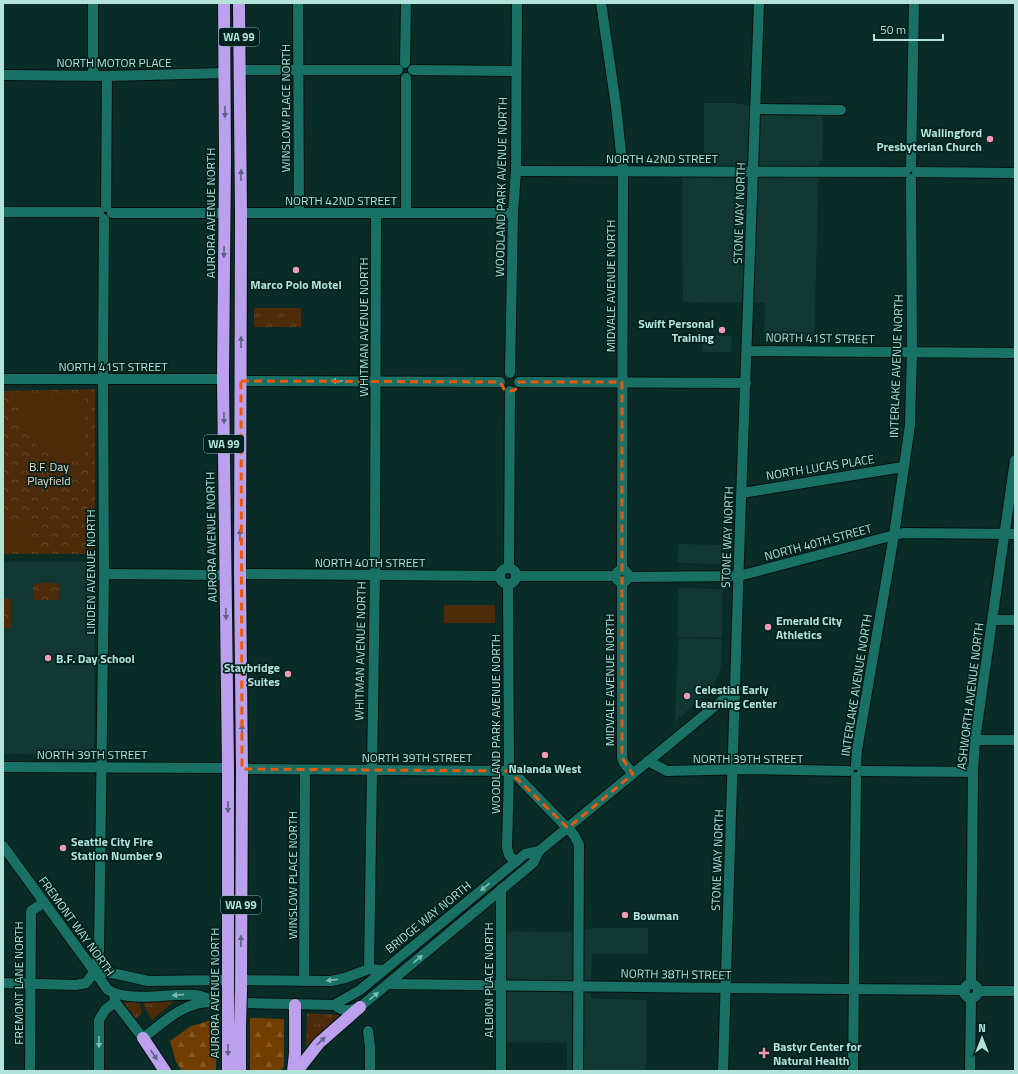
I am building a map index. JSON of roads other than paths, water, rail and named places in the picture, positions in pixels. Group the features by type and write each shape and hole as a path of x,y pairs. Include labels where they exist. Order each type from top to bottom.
{"highway":[{"name":"AURORA AVENUE NORTH","path":"224,3 225,213 223,379 228,768 234,985 234,1028 228,1071"},
{"name":"AURORA AVENUE NORTH","path":"234,985 242,769 240,574 240,3"},
{"path":"295,1005 295,1054 298,1070"},
{"path":"298,1070 319,1043 360,1007"},
{"name":"AURORA AVENUE NORTH","path":"234,1028 240,1071"},
{"path":"143,1038 165,1071"}],"street":[{"path":"93,3 93,75"},
{"name":"WINSLOW PLACE NORTH","path":"298,3 299,213"},
{"path":"406,3 406,213"},
{"name":"WOODLAND PARK AVENUE NORTH","path":"510,373 513,213 516,171 517,3"},
{"name":"MIDVALE AVENUE NORTH","path":"601,3 624,171 622,382 622,758 633,774"},
{"name":"STONE WAY NORTH","path":"723,1071 759,3"},
{"name":"INTERLAKE AVENUE NORTH","path":"853,1071 857,750 894,535 910,426 912,352 911,172 914,3"},
{"path":"240,70 516,71"},
{"name":"NORTH MOTOR PLACE","path":"3,75 107,76 225,73"},
{"name":"LINDEN AVENUE NORTH","path":"95,971 99,951 104,574 103,379 107,76"},
{"path":"755,109 841,110"},
{"name":"NORTH 42ND STREET","path":"516,171 1015,173"},
{"path":"3,212 225,213"},
{"name":"NORTH 42ND STREET","path":"241,213 513,213"},
{"name":"WHITMAN AVENUE NORTH","path":"369,969 375,575 376,213"},
{"name":"NORTH 41ST STREET","path":"747,351 1014,353"},
{"path":"510,373 516,376 519,382 517,388 510,391 504,390 500,382 504,374 510,373"},
{"name":"NORTH 41ST STREET","path":"3,379 223,379"},
{"path":"241,381 500,382"},
{"path":"519,382 746,383"},
{"path":"508,568 510,391"},
{"name":"ASHWORTH AVENUE NORTH","path":"970,1071 973,772 975,740 1015,460"},
{"name":"NORTH LUCAS PLACE","path":"742,493 903,467"},
{"name":"NORTH 40TH STREET","path":"516,576 739,576 894,535 914,533 1015,534"},
{"path":"508,568 514,572 516,576 514,581 508,584 502,582 500,576 503,570 508,568"},
{"path":"104,574 226,574"},
{"name":"NORTH 40TH STREET","path":"240,574 500,576"},
{"name":"WOODLAND PARK AVENUE NORTH","path":"508,584 509,771 507,848 515,862"},
{"path":"993,620 1015,620"},
{"name":"BRIDGE WAY NORTH","path":"360,1007 533,863 539,851 736,689"},
{"path":"975,740 1015,740"},
{"name":"NORTH 39TH STREET","path":"648,761 667,771 733,769 973,772"},
{"name":"NORTH 39TH STREET","path":"3,767 228,768"},
{"name":"NORTH 39TH STREET","path":"242,769 509,771"},
{"name":"WINSLOW PLACE NORTH","path":"304,981 305,770"},
{"path":"509,771 515,774 568,828 578,842 580,850 578,1071"},
{"name":"FREMONT WAY NORTH","path":"3,846 43,903 95,971 143,1038"},
{"name":"BRIDGE WAY NORTH","path":"334,1005 354,995 525,854 539,851"},
{"name":"ALBION PLACE NORTH","path":"501,1071 502,889"},
{"name":"FREMONT LANE NORTH","path":"30,1071 32,984 31,911 43,903"},
{"path":"3,983 76,985 86,983 95,971 148,981 234,985 331,981 369,969 384,970"},
{"name":"NORTH 38TH STREET","path":"388,984 1015,991"},
{"path":"99,1071 100,1020 114,998 197,995 216,1001 194,1004 185,1008 174,1014 143,1038"},
{"path":"247,1003 334,1005 342,1010 350,1010 360,1007"},
{"path":"368,1031 370,1071"}],"place":[{"name":"Wallingford Presbyterian Church","path":"990,139"},
{"name":"Marco Polo Motel","path":"296,270"},
{"name":"Swift Personal Training","path":"722,330"},
{"name":"Emerald City Athletics","path":"768,627"},
{"name":"B.F. Day School","path":"48,658"},
{"name":"Staybridge Suites","path":"288,674"},
{"name":"Celestial Early Learning Center","path":"687,696"},
{"name":"Nalanda West","path":"545,755"},
{"name":"Seattle City Fire Station Number 9","path":"63,848"},
{"name":"Bowman","path":"625,915"},
{"name":"Bastyr Center for Natural Health","path":"764,1053"}],"park label":[{"name":"B.F. Day Playfield","path":"49,473"}]}
